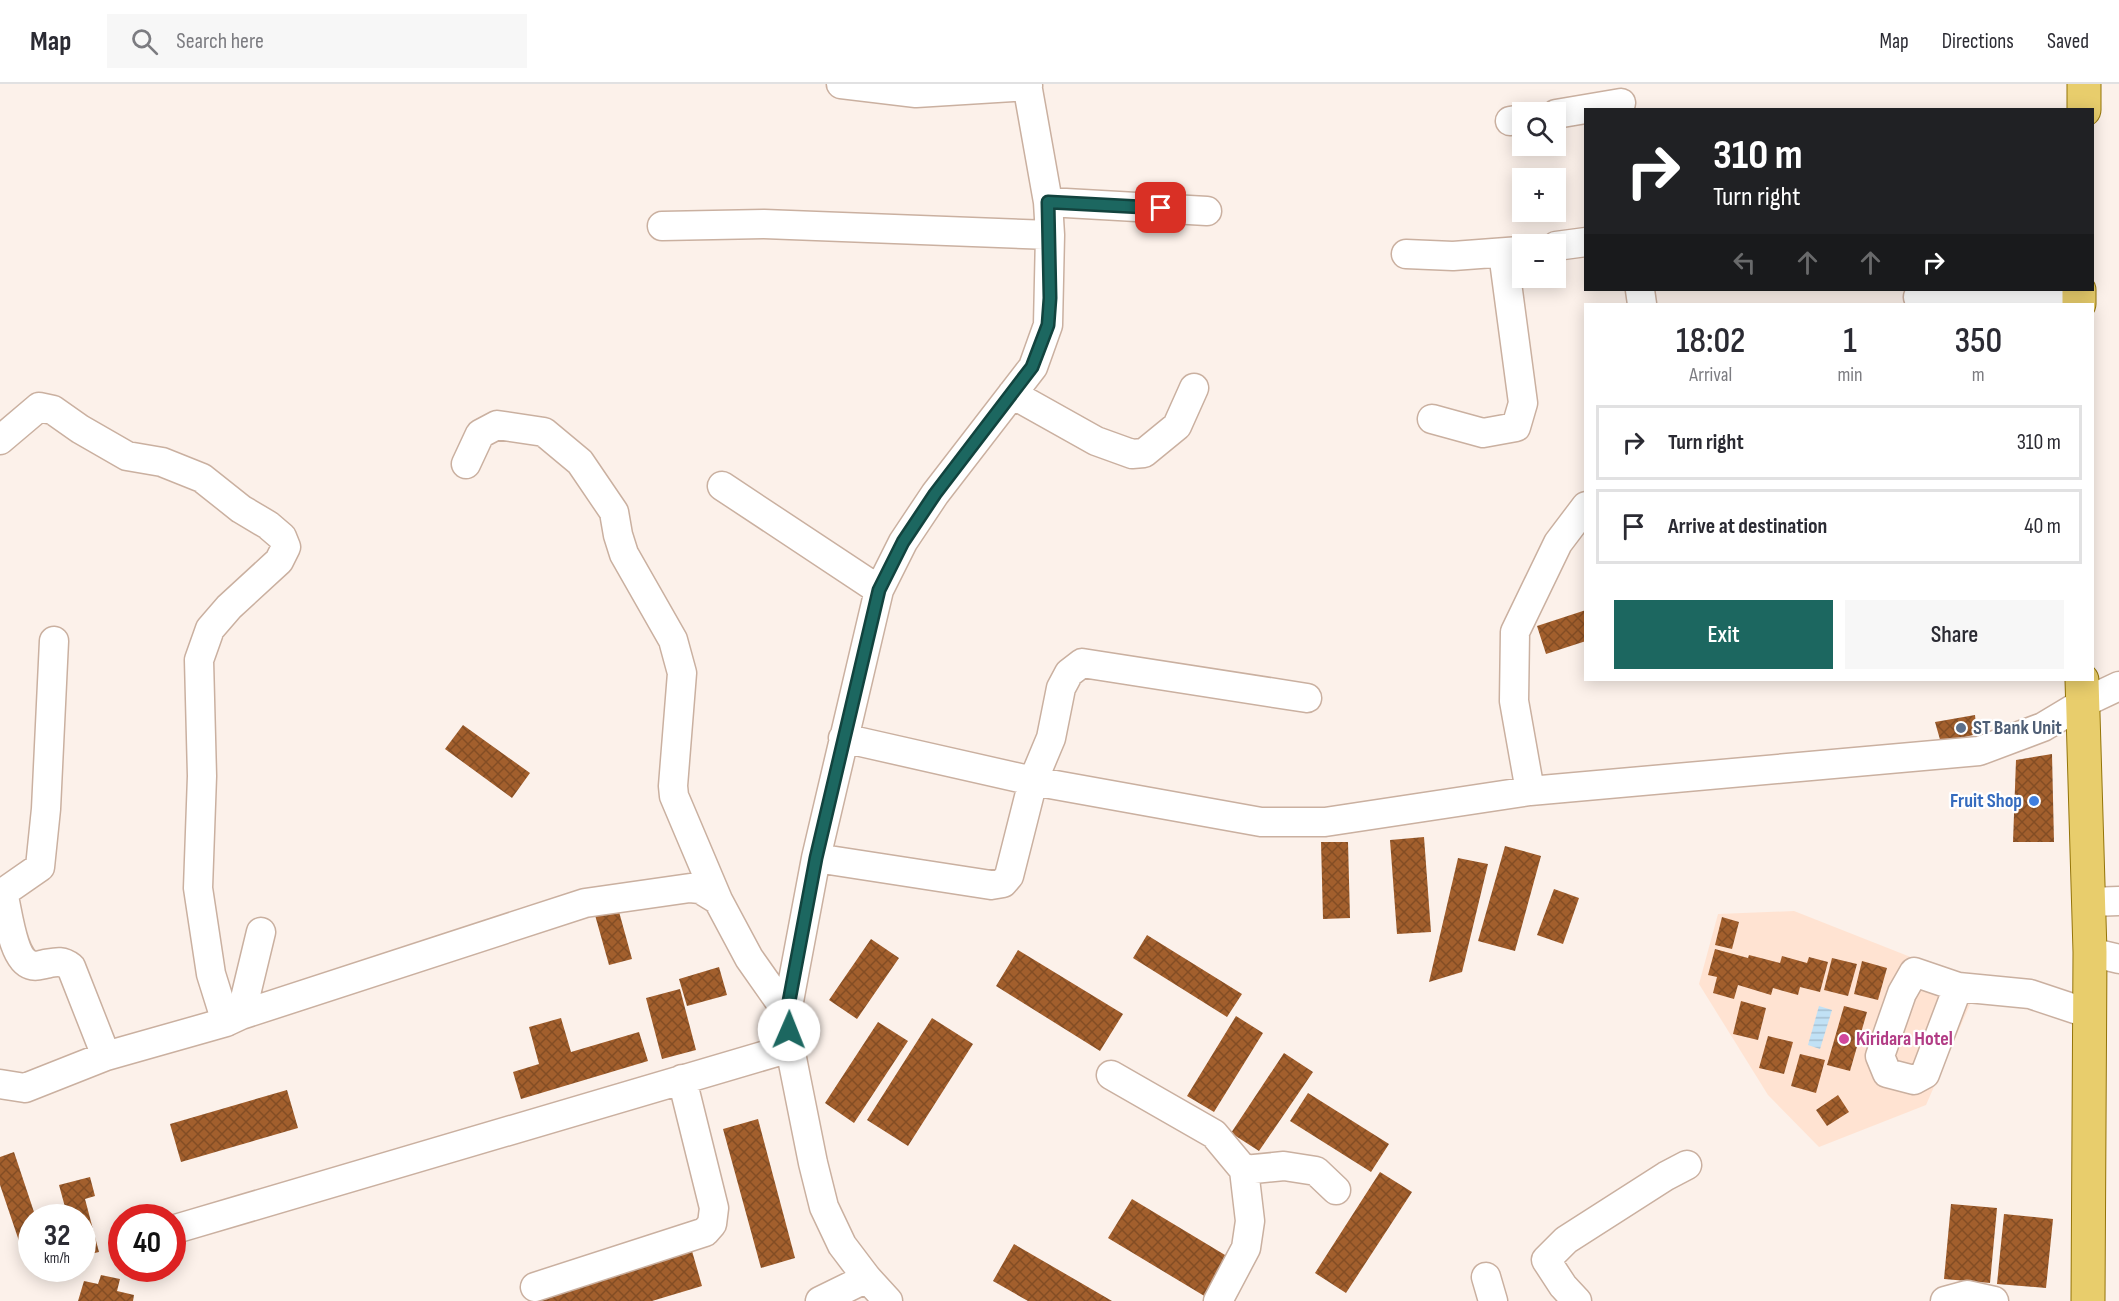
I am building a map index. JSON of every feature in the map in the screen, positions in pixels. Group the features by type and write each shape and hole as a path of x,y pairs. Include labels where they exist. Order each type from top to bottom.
{"main road":[{"path":"2084,84 2084,108"},
{"path":"2082,691 2104,902 2105,955 2090,1014 2088,1301"}],"street":[{"path":"841,84 916,93 1028,85 1048,202 1050,234 1048,325 1032,367 935,494 903,542 879,590 816,858 787,1012 790,1048 824,1207 842,1245 888,1301"},
{"path":"1566,112 1622,99"},
{"path":"1048,202 1207,211"},
{"path":"662,226 764,224 1050,234"},
{"path":"1566,245 1584,242"},
{"path":"1406,254 1453,256 1512,252"},
{"path":"1432,419 1483,433 1516,427 1523,403 1515,288"},
{"path":"1918,297 2078,295"},
{"path":"1012,394 1096,441 1132,454 1144,453 1177,426 1194,388"},
{"path":"0,440 39,407 53,410 80,429 127,456 162,462 202,478 241,509 268,525 282,537 286,547 279,561 229,607 210,629 199,660 202,776 198,888 211,974 233,1018"},
{"path":"466,464 480,434 497,425 544,432 580,462 614,512 624,554 673,640 679,657 682,673 674,796 718,900 749,958 787,1012"},
{"path":"722,486 879,590"},
{"path":"1530,790 1514,701 1515,632 1558,543 1584,509"},
{"path":"54,640 46,809 40,867 4,892 4,897 17,951 22,959 29,965 37,966 57,961 65,962 71,967 105,1056"},
{"path":"816,858 991,885 1003,883 1009,876 1034,781 1051,738 1061,688 1069,673 1082,663 1307,698"},
{"path":"843,738 1034,781 1261,822 1325,822 1530,790 1979,751 2043,727 2082,691 2119,686"},
{"path":"0,1084 25,1088 105,1056 233,1018 585,903 690,888 700,889 718,900"},
{"path":"233,1018 261,932"},
{"path":"1958,987 2030,994 2090,1014"},
{"path":"186,1226 790,1048"},
{"path":"1111,1075 1214,1134 1244,1170 1250,1221 1246,1248 1218,1301"},
{"path":"535,1287 705,1232 712,1224 714,1208 682,1079"},
{"path":"1577,1301 1563,1286 1546,1260 1566,1240 1666,1176 1688,1165"},
{"path":"1244,1170 1284,1166 1316,1171 1336,1190"},
{"path":"820,1301 867,1278"},
{"path":"1945,1301 1967,1295 1994,1301"}],"shaded area":[{"name":"Kiridara Hotel","path":"1794,911 1979,984 1926,1105 1819,1147 1768,1095 1699,984 1718,914"}],"water":[{"path":"1819,1006 1832,1010 1820,1049 1808,1045"}],"building":[{"path":"1584,611 1584,642 1546,654 1537,626"},
{"path":"1975,715 1977,734 1941,743 1935,722"},
{"path":"463,725 530,773 512,798 445,749"},
{"name":"Fruit Shop","path":"2052,754 2054,842 2013,842 2016,760"},
{"path":"1424,837 1431,932 1397,934 1390,840"},
{"path":"1321,842 1348,842 1350,918 1323,919"},
{"path":"1505,846 1541,856 1515,951 1478,941"},
{"path":"1458,858 1488,864 1462,972 1429,982"},
{"path":"1554,889 1579,898 1563,944 1537,935"},
{"path":"618,908 632,959 609,965 595,915"},
{"path":"1722,917 1739,922 1732,949 1715,945"},
{"path":"1147,935 1242,994 1227,1017 1133,958"},
{"path":"871,939 899,958 857,1019 829,1000"},
{"path":"1715,949 1748,958 1749,955 1780,963 1782,956 1807,963 1809,957 1828,962 1820,992 1800,987 1798,995 1773,988 1771,995 1738,985 1734,999 1713,993 1717,977 1708,975"},
{"path":"1018,950 1123,1014 1100,1051 996,986"},
{"path":"1832,958 1857,964 1848,996 1824,990"},
{"path":"1862,961 1887,968 1878,1000 1854,994"},
{"path":"719,967 727,995 687,1006 679,979"},
{"path":"680,989 696,1050 662,1059 646,998"},
{"path":"1741,1001 1766,1008 1758,1040 1733,1034"},
{"path":"1844,1006 1867,1012 1850,1071 1827,1065"},
{"path":"1236,1016 1263,1033 1214,1112 1187,1096"},
{"path":"561,1018 571,1052 639,1032 648,1061 521,1099 513,1072 539,1064 529,1027"},
{"path":"932,1018 973,1044 908,1146 867,1120"},
{"path":"878,1022 908,1041 854,1123 825,1103"},
{"path":"1768,1036 1793,1042 1784,1074 1759,1068"},
{"path":"1284,1053 1313,1072 1259,1151 1231,1133"},
{"path":"1800,1054 1825,1060 1816,1093 1791,1086"},
{"path":"287,1090 298,1128 181,1162 170,1124"},
{"path":"1308,1093 1389,1144 1371,1172 1290,1121"},
{"path":"1838,1095 1849,1112 1827,1126 1816,1110"},
{"path":"758,1119 795,1258 761,1268 723,1129"},
{"path":"14,1152 31,1204 18,1204 18,1238 0,1185 0,1157"},
{"path":"1380,1172 1412,1192 1346,1293 1315,1273"},
{"path":"90,1177 95,1196 85,1199 86,1204 64,1204 59,1185"},
{"path":"1132,1199 1230,1258 1206,1297 1108,1238"},
{"path":"1951,1204 1997,1208 1990,1283 1944,1279"},
{"path":"2004,1214 2053,1219 2046,1288 1997,1284"},
{"path":"1014,1244 1112,1301 1028,1301 993,1281"},
{"path":"692,1251 702,1286 652,1301 542,1301 541,1297"},
{"path":"101,1275 108,1276 108,1282 119,1282 117,1291 134,1295 133,1301 78,1301 84,1282 98,1284"}],"place":[{"name":"ST Bank Unit","path":"1961,728"},
{"name":"Fruit Shop","path":"2034,801"},
{"name":"Kiridara Hotel","path":"1844,1039"}],"route":[{"path":"789,1030 787,1012 816,858 879,590 903,542 935,494 1032,367 1048,325 1050,298 1048,202 1161,208"}]}
